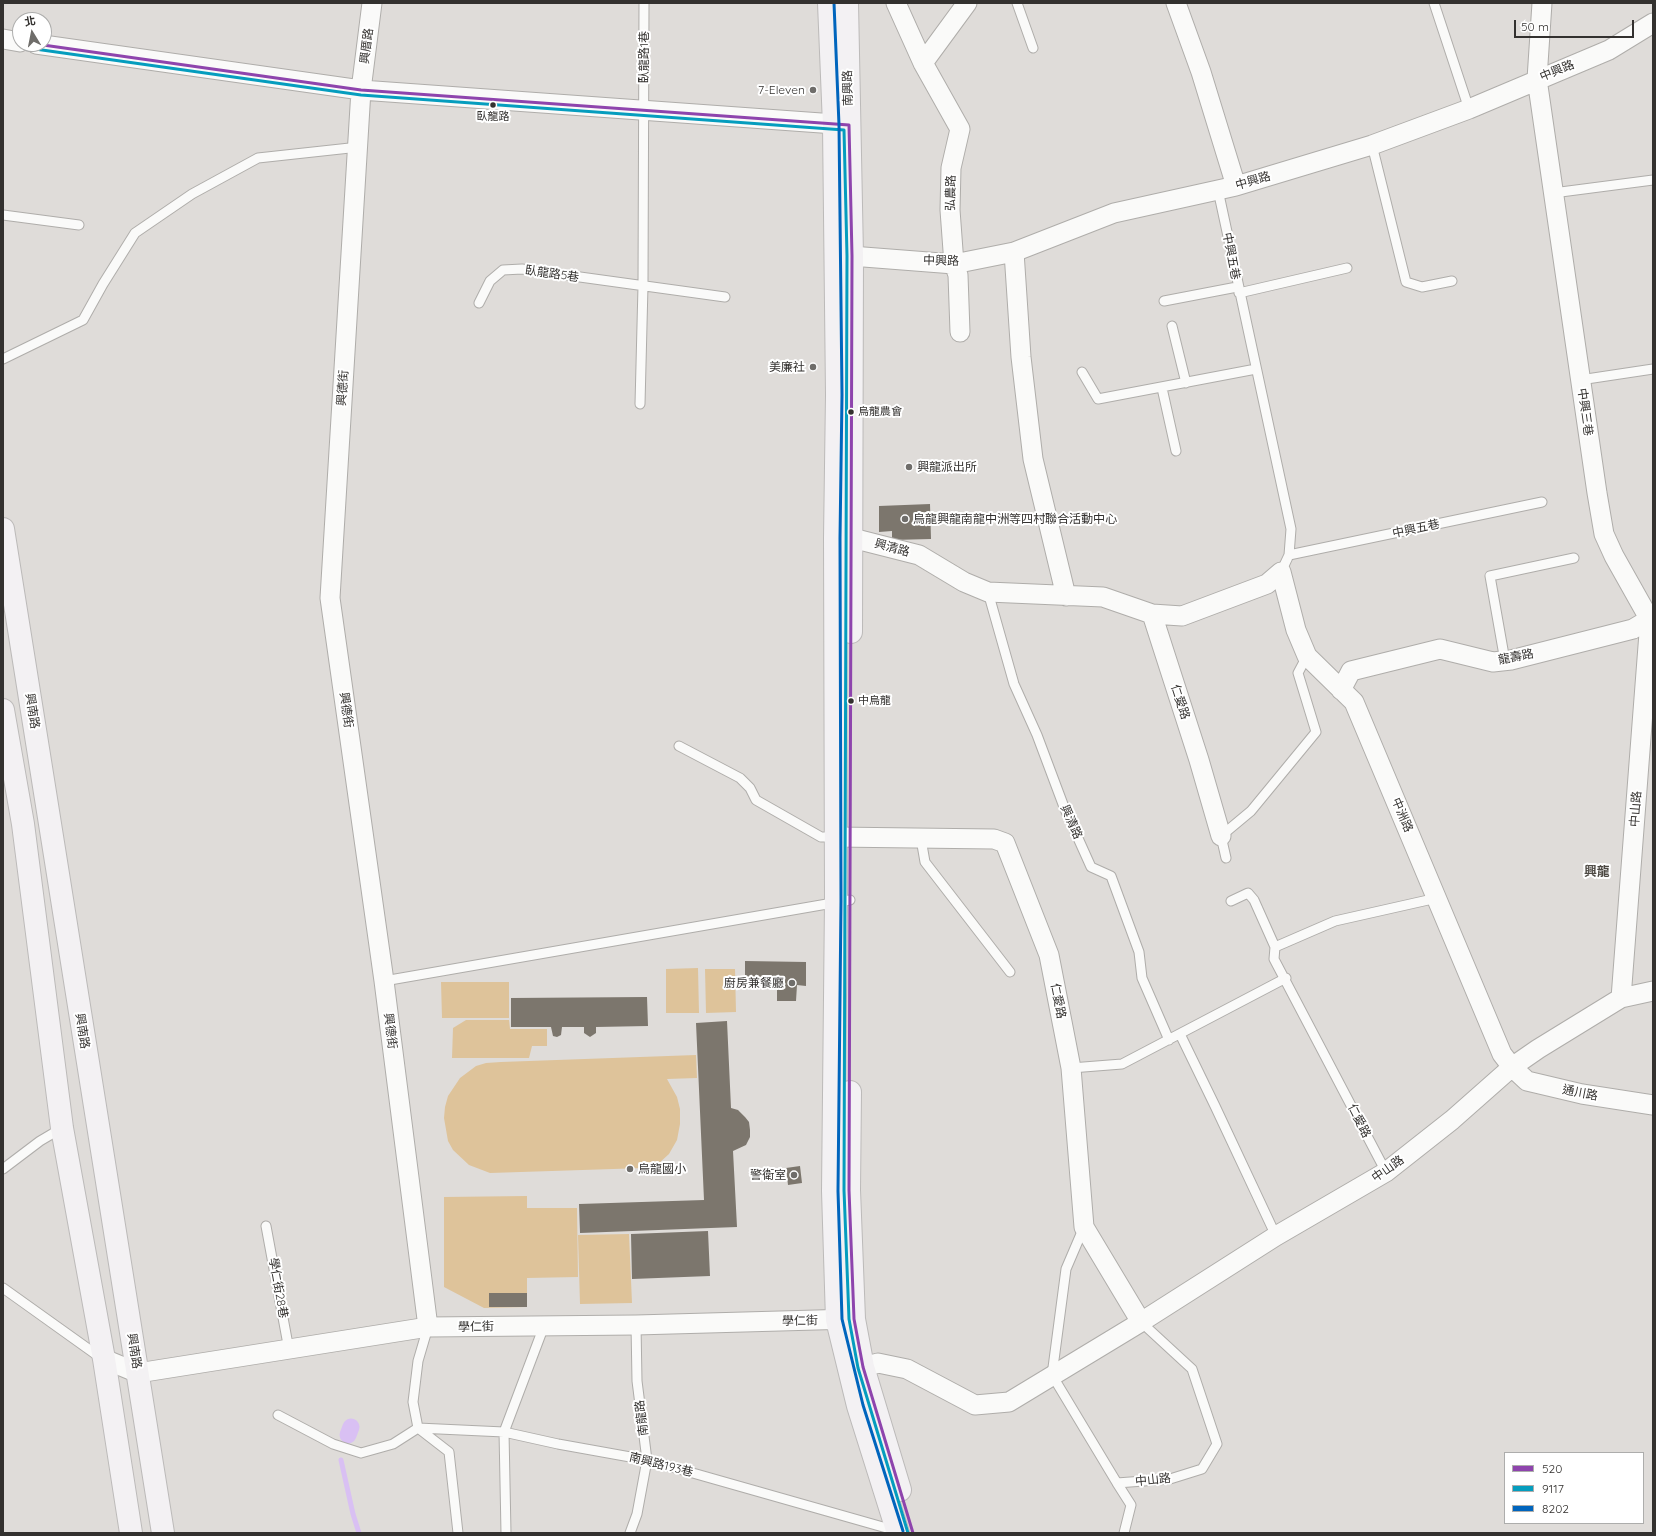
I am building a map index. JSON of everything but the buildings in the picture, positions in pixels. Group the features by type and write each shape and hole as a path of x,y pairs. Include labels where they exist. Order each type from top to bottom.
{"main road":[{"name":"南興路","path":"829,3 842,125"},
{"name":"南興路","path":"846,3 842,125 844,538 842,837 850,1190 846,1320 856,1369 903,1533"},
{"name":"興南路","path":"3,528 93,1102 138,1373 162,1533"},
{"path":"3,710 23,824 62,1128 104,1359 131,1533"}],"street":[{"name":"興厝路","path":"361,90 372,3"},
{"name":"弘農路","path":"896,3 923,63 960,129 952,168 950,210 954,264 958,274 960,332"},
{"path":"923,63 967,3"},
{"path":"1176,3 1201,72 1227,188"},
{"name":"中興三巷","path":"1542,3 1537,79 1552,193 1604,534 1617,563 1652,618"},
{"name":"中興路","path":"843,255 954,264 1014,252 1114,213 1227,188 1372,145 1469,109 1537,79 1609,50 1653,23"},
{"path":"52,46 361,90 842,125"},
{"name":"興德街","path":"361,90 359,147 330,598 384,981 428,1328"},
{"path":"1014,252 1020,357 1033,459 1066,596"},
{"name":"興清路","path":"844,538 919,555 964,582 988,592 1103,597 1152,614 1182,616 1267,584 1281,572"},
{"name":"中洲路","path":"1281,572 1296,630 1307,656 1354,702 1502,1054 1512,1067"},
{"name":"仁愛路","path":"1152,614 1199,760 1220,836"},
{"name":"龍壽路","path":"1341,690 1351,670 1440,649 1493,662 1504,661 1633,629 1652,618"},
{"name":"中山路","path":"1621,998 1652,618"},
{"name":"仁愛路","path":"842,837 994,839 1005,843 1049,955 1071,1068 1084,1227 1141,1322"},
{"name":"中山路","path":"856,1369 878,1364 907,1369 975,1405 1010,1402 1141,1322 1276,1236 1386,1172 1452,1120 1512,1067 1538,1049 1621,998 1653,991"},
{"name":"通川路","path":"1512,1067 1527,1081 1582,1094 1653,1105"},
{"name":"學仁街","path":"138,1373 428,1328 846,1320"},
{"path":"104,1359 138,1373"}],"lane":[{"name":"臥龍路1巷","path":"644,3 644,110"},
{"path":"1017,3 1033,48"},
{"path":"1434,3 1469,109"},
{"path":"640,404 643,286 644,110"},
{"path":"1372,145 1406,282 1422,287 1452,281"},
{"path":"3,359 83,320 103,284 135,233 192,194 258,158 359,147"},
{"path":"1552,193 1653,180"},
{"name":"中興五巷","path":"1227,188 1238,290 1291,529 1289,555 1281,572"},
{"path":"3,215 79,225"},
{"path":"1164,301 1238,290 1347,268"},
{"name":"臥龍路5巷","path":"479,303 490,281 503,270 522,269 725,297"},
{"path":"1172,326 1186,383"},
{"path":"1082,372 1098,399 1256,369"},
{"path":"1580,380 1653,369"},
{"path":"1162,388 1176,451"},
{"name":"中興五巷","path":"1289,555 1542,502"},
{"path":"1504,661 1490,576 1574,558"},
{"name":"興清路","path":"988,592 1014,684 1037,735 1064,807 1091,867 1111,876 1139,952 1142,978 1168,1040"},
{"path":"1226,858 1220,836 1251,811 1316,732 1298,673 1307,656"},
{"path":"679,746 740,778 750,788 756,800 821,836 842,837"},
{"path":"921,839 925,862 1010,972"},
{"name":"仁愛路","path":"1231,901 1248,893 1254,900 1275,947 1274,959 1286,978 1386,1172"},
{"path":"1275,947 1335,921 1437,898"},
{"path":"384,981 843,901"},
{"path":"1071,1068 1122,1064 1286,978"},
{"path":"1180,1034 1216,1106 1276,1236"},
{"path":"3,1169 40,1141 62,1128"},
{"name":"學仁街28巷","path":"266,1226 289,1350"},
{"path":"1052,1375 1066,1269 1084,1227"},
{"path":"3,1288 104,1359"},
{"name":"中山路","path":"1117,1483 1170,1479 1202,1469 1217,1444 1192,1369 1141,1322"},
{"name":"南龍路","path":"630,1533 637,1514 647,1460 637,1381 636,1325"},
{"path":"506,1533 504,1432 544,1326"},
{"path":"428,1328 418,1361 413,1402 418,1428 449,1452 458,1533"},
{"name":"中山路","path":"1052,1375 1117,1483 1132,1504 1124,1533"},
{"path":"278,1415 333,1444 361,1453 393,1444 418,1428"},
{"name":"南興路193巷","path":"418,1428 504,1432 558,1444 647,1460 903,1533"}],"shaded area":[{"path":"698,968 699,1013 666,1013 666,969"},
{"path":"705,969 735,969 736,1012 706,1013"},
{"path":"441,982 509,982 509,1018 442,1018"},
{"path":"466,1020 509,1020 510,1029 547,1029 547,1046 532,1046 529,1058 452,1058 453,1028"},
{"path":"696,1055 697,1078 667,1079 677,1097 680,1109 680,1124 677,1140 669,1154 658,1164 644,1168 490,1173 469,1165 453,1150 448,1141 444,1118 448,1096 460,1078 476,1066 486,1063 501,1062"},
{"path":"527,1196 527,1208 577,1208 578,1277 527,1278 527,1307 484,1308 444,1287 444,1197"},
{"path":"629,1234 632,1303 580,1304 578,1235"}],"waterway":[{"path":"348,1435 351,1427"},
{"path":"341,1460 353,1514 359,1533"}],"transit line":[{"name":"8202","path":"834,3 839,125 842,395 840,538 841,901 838,1191 842,1319 863,1405 903,1531"},
{"name":"520","path":"52,46 361,90 849,125 852,256 849,1190 854,1319 863,1367 913,1533"},
{"name":"9117","path":"52,51 361,95 844,130 847,256 844,1190 849,1319 858,1368 908,1533"}],"place":[{"name":"7-Eleven","path":"813,90"},
{"name":"臥龍路","path":"493,105"},
{"name":"美廉社","path":"813,367"},
{"name":"烏龍農會","path":"851,412"},
{"name":"興龍派出所","path":"909,467"},
{"name":"烏龍興龍南龍中洲等四村聯合活動中心","path":"905,519"},
{"name":"中烏龍","path":"851,701"},
{"name":"廚房兼餐廳","path":"792,983"},
{"name":"烏龍國小","path":"630,1169"},
{"name":"警衛室","path":"794,1175"}],"district":[{"name":"興龍","path":"1597,872"}]}
